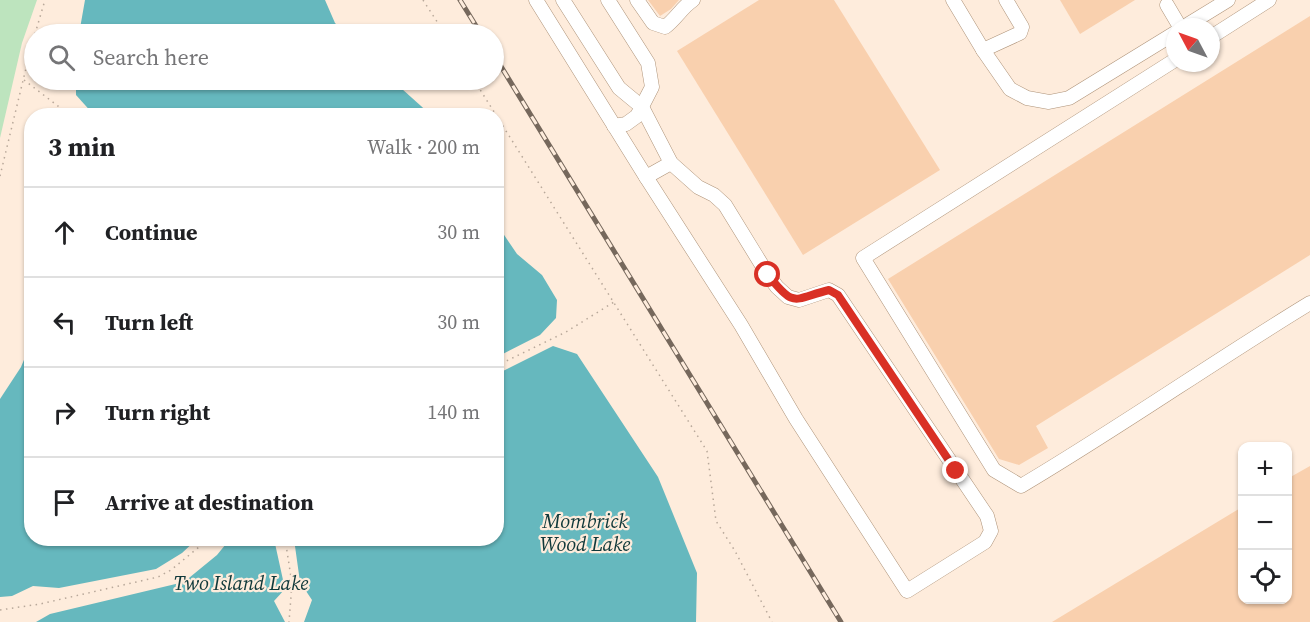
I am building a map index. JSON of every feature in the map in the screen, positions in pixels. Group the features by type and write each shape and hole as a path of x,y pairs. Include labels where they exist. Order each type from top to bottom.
{"street":[{"path":"536,0 687,239 796,418 907,591 985,542 991,531 987,516 838,295 829,290 799,300 788,297 768,275 725,205 714,195 698,187 671,163 642,107 619,88 563,0"},
{"path":"608,0 648,63 652,87 637,116 626,124 614,126"},
{"path":"637,0 653,23 665,27 684,6 693,0"},
{"path":"953,0 1010,89 1027,98 1049,102 1069,98 1166,39"},
{"path":"983,50 1020,33 1022,27 1006,0"},
{"path":"1197,18 1228,0"},
{"path":"1220,31 1269,0"},
{"path":"1167,5 1176,18"},
{"path":"1166,66 863,258 994,470 1021,486 1082,450 1310,303"},
{"path":"646,177 671,163"}],"path":[{"path":"38,24 45,0"},
{"path":"423,0 439,24"},
{"path":"0,176 24,75"},
{"path":"37,90 61,108"},
{"path":"480,90 492,108"},
{"path":"504,128 707,451 717,521 772,622"},
{"path":"504,362 566,332 614,302"},
{"path":"0,610 40,604 158,577 171,570 200,546"},
{"path":"286,546 292,584 289,622"}],"green space":[{"path":"0,0 37,0 29,24 24,24 24,37 0,138"}],"water":[{"path":"85,0 325,0 336,24 81,24"},
{"path":"76,90 403,90 423,108 88,108 76,95"},
{"path":"504,235 517,254 542,275 557,300 556,318 540,335 504,353"},
{"name":"Mombrick Wood Lake","path":"553,346 577,354 658,477 697,573 696,622 304,622 312,600 300,582 295,546 504,546 504,370"},
{"path":"24,360 24,546 190,546 182,553 156,569 59,588 33,586 12,596 0,597 0,399"},
{"name":"Two Island Lake","path":"224,546 276,546 285,589 274,601 285,622 36,622 50,614 184,582 217,555"}],"building":[{"path":"648,0 679,0 660,16"},
{"path":"759,0 834,0 940,170 803,255 677,51"},
{"path":"1060,0 1135,0 1080,34"},
{"path":"1310,16 1310,255 1036,426 1048,448 1019,465 999,459 888,279"},
{"path":"1310,466 1310,622 1052,622 1238,509 1238,604 1292,604 1292,476"}],"railway":[{"path":"460,0 475,24"},
{"path":"504,71 841,622"}],"route":[{"path":"768,275 788,297 799,300 829,290 838,295 956,471"}]}
